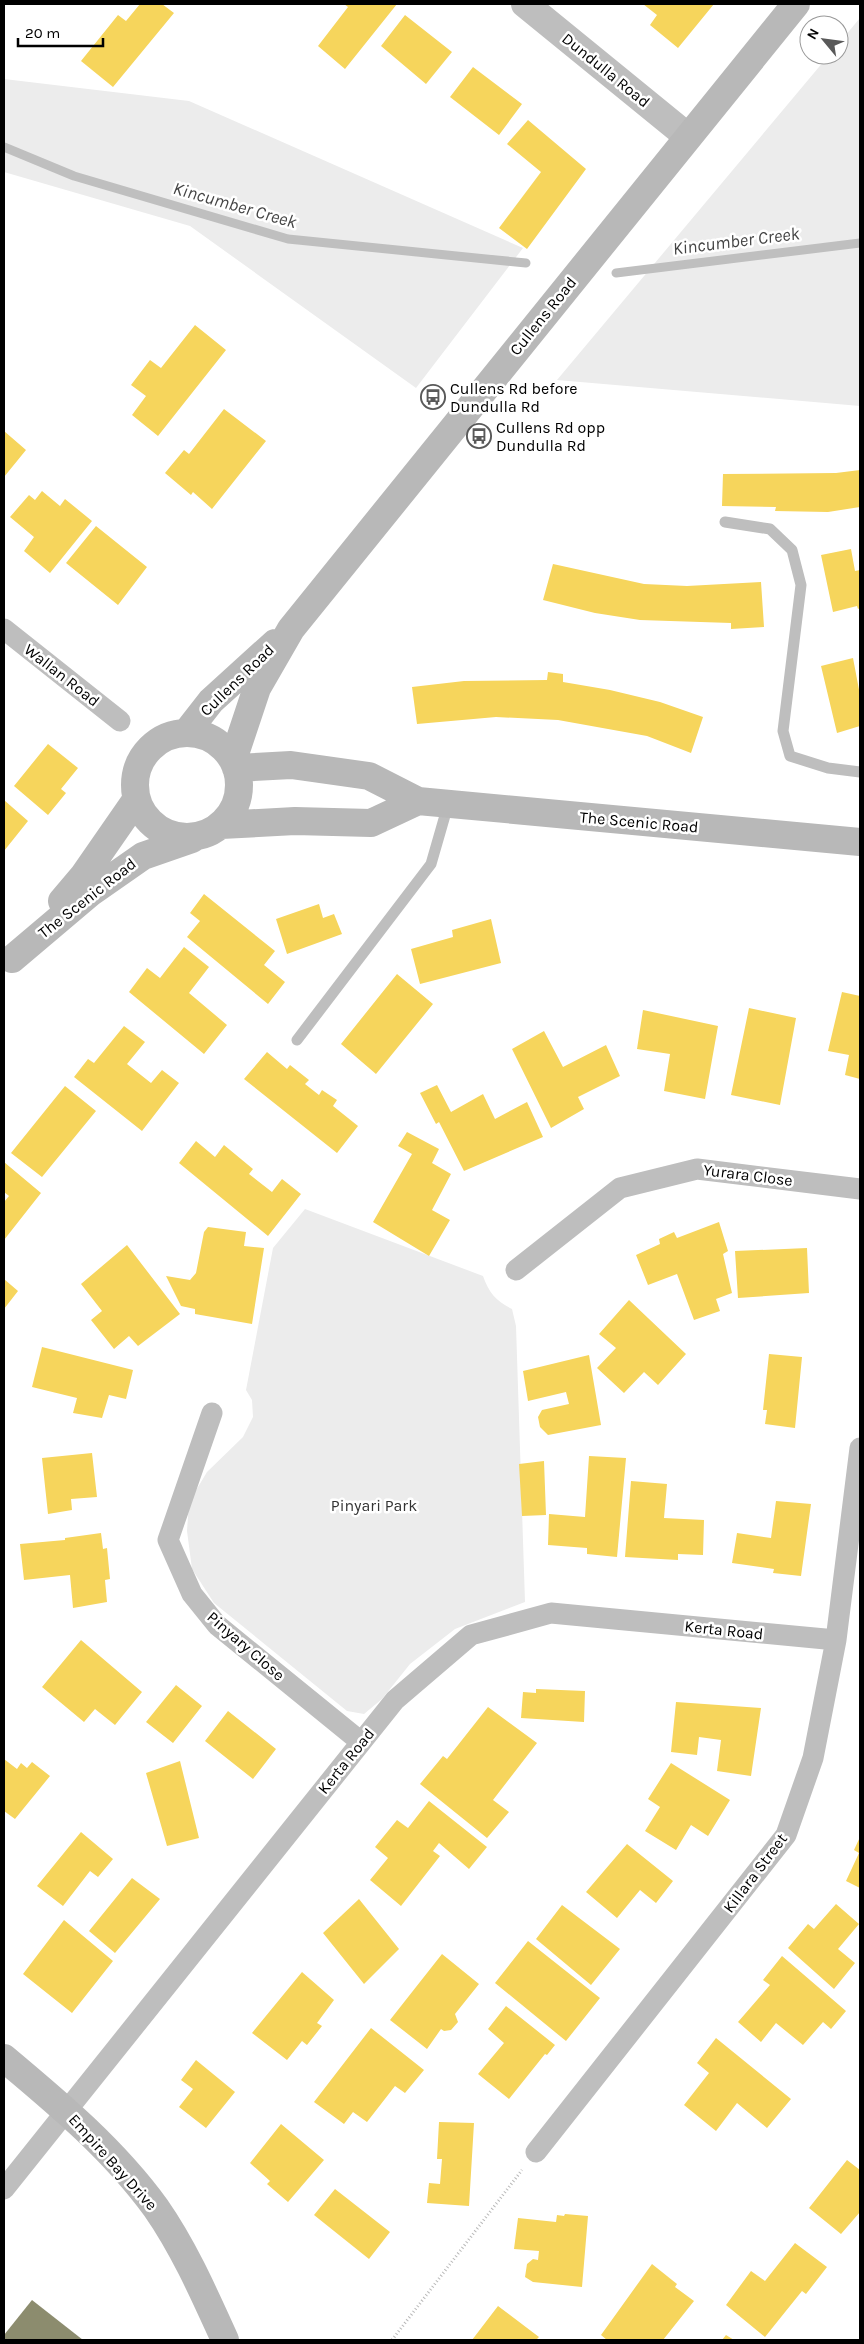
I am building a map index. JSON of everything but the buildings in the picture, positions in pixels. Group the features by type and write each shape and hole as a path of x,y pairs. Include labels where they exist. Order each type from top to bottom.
{"main road":[{"name":"Cullens Road","path":"235,764 257,688 291,629 687,136 796,4"},
{"name":"Cullens Road","path":"186,733 211,701 291,629"},
{"path":"186,733 200,734 213,739 224,748 235,764 239,783 238,799 232,813 221,825 210,833 197,837 181,838 166,834 153,826 142,814 136,800 134,784 138,768 145,754 156,743 170,735 186,733"},
{"name":"The Scenic Road","path":"235,764 291,765 369,776 418,802 860,842"},
{"name":"The Scenic Road","path":"8,963 84,875 136,800"},
{"name":"The Scenic Road","path":"221,825 295,821 371,823 418,802"},
{"name":"The Scenic Road","path":"8,963 90,893 143,856 197,837"},
{"name":"Empire Bay Drive","path":"4,2058 68,2111 107,2150 156,2208 185,2258 225,2340"}],"street":[{"name":"Dundulla Road","path":"525,4 687,136"},
{"name":"Wallan Road","path":"4,629 120,721"},
{"name":"Yurara Close","path":"516,1270 620,1188 697,1168 860,1188"},
{"name":"Pinyary Close","path":"212,1413 168,1540 192,1594 217,1625 361,1742"},
{"name":"Killara Street","path":"536,2152 786,1835 813,1758 836,1640 855,1531 860,1448"},
{"name":"Kerta Road","path":"4,2189 396,1700 470,1635 551,1613 836,1640"}],"lane":[{"path":"725,522 770,528 792,550 801,585 783,731 790,756 828,768 860,772"},
{"path":"296,1040 431,864 448,805"}],"path":[{"path":"392,2340 536,2152"}],"green space":[{"path":"860,18 860,406 557,380 821,65 849,65 849,31"},
{"path":"4,79 189,101 523,248 416,388 190,226 4,172"},
{"name":"Pinyari Park","path":"305,1209 483,1276 494,1296 512,1309 516,1326 525,1602 455,1629 410,1664 382,1699 364,1714 347,1711 214,1603 192,1569 187,1531 189,1502 207,1472 243,1437 253,1417 252,1400 246,1390 273,1248"}],"waterway":[{"name":"Kincumber Creek","path":"4,147 74,176 288,239 526,263"},
{"name":"Kincumber Creek","path":"616,273 860,243"}],"place":[{"name":"Cullens Rd before Dundulla Rd","path":"433,397"},
{"name":"Cullens Rd opp Dundulla Rd","path":"479,436"}]}
